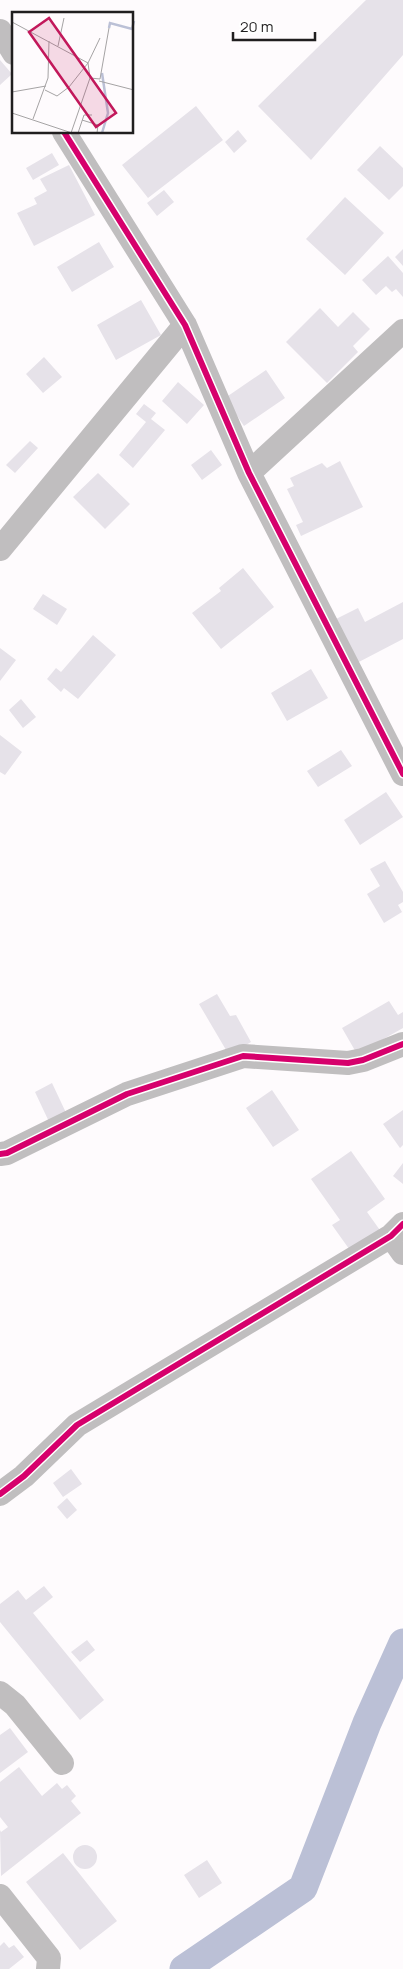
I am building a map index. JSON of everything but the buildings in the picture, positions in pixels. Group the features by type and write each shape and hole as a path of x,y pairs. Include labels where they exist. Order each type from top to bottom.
{"street":[{"path":"0,31 12,50"},
{"path":"65,134 185,325 249,473 403,774"},
{"path":"0,549 185,325"},
{"path":"249,473 403,331"},
{"path":"0,1154 7,1153 126,1094 243,1056 348,1064 403,1044"},
{"path":"0,1494 24,1476 77,1425 399,1238"},
{"path":"0,1693 15,1705 62,1763"},
{"path":"0,1896 50,1958 48,1969"}],"waterway":[{"path":"184,1969 303,1888 367,1723 403,1643"}],"cycle path":[{"path":"65,134 185,325 249,473 403,774"},
{"path":"0,1154 7,1153 127,1094 243,1056 348,1063 363,1060 403,1044"},
{"path":"0,1494 24,1476 77,1425 391,1236 403,1224"}]}
